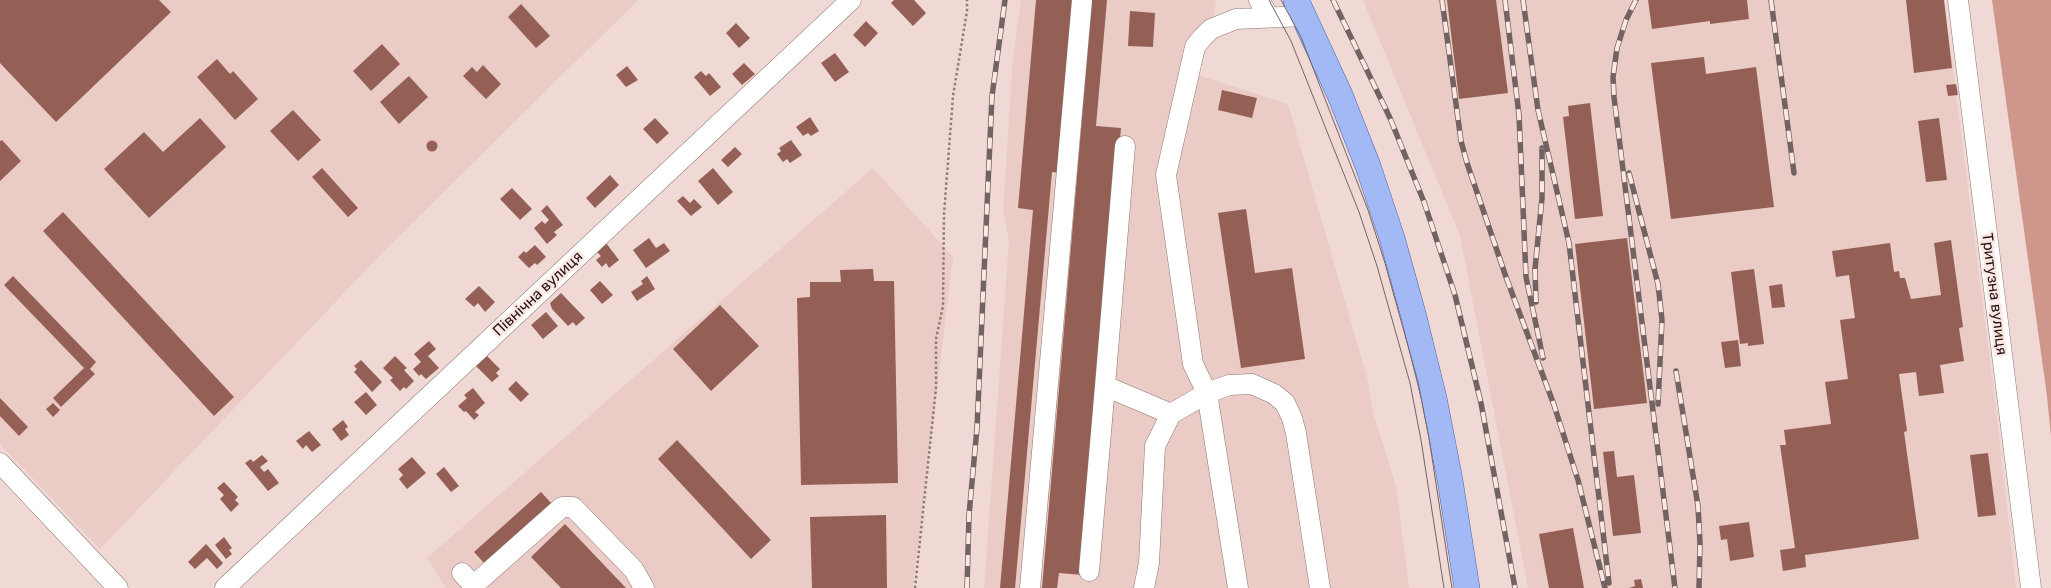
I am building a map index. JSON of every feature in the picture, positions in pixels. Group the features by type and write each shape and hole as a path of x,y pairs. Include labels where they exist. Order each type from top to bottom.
{"main road":[{"path":"1300,8 1340,95 1368,166 1392,238 1434,398 1450,480 1467,588"}],"street":[{"name":"Північна вулиця","path":"225,588 851,0"},
{"path":"1030,588 1082,0"},
{"path":"1259,0 1269,17"},
{"name":"Тритузна вулиця","path":"1958,0 2031,588"},
{"path":"1238,588 1207,393 1193,364 1166,175 1195,47 1212,29 1224,23 1236,19 1269,17 1300,8"},
{"path":"1089,571 1125,146"},
{"path":"1144,588 1149,563 1155,446 1171,414 1207,393 1229,385 1252,384 1274,394 1285,403 1296,433 1320,588"},
{"path":"1104,386 1171,414"},
{"path":"0,463 118,588"},
{"path":"471,582 562,507 572,507 634,570 644,588"}],"path":[{"path":"915,588 936,388 936,339 942,306 944,214 953,96 967,12 967,0"}],"shaded area":[{"path":"0,0 638,0 386,249 100,549 0,444"},
{"path":"1021,0 1216,0 1213,23 1185,71 1288,104 1367,377 1373,412 1396,486 1409,588 984,588 1009,241 1003,210 1013,57"},
{"path":"1363,0 1944,0 1994,393 2016,588 1528,588 1460,236"},
{"path":"1992,0 2051,0 2051,437 2047,396"},
{"path":"873,168 953,257 913,588 446,588 427,558"}],"building":[{"path":"0,0 159,0 171,12 56,122 0,63"},
{"path":"894,0 914,0 926,13 913,26 891,3"},
{"path":"1036,0 1075,0 1060,173 1052,172 1015,588 1000,588 1033,210 1018,208"},
{"path":"1092,0 1107,0 1096,126 1121,128 1083,575 1059,573 1057,588 1042,588"},
{"path":"1447,0 1496,0 1508,93 1459,99"},
{"path":"1648,0 1747,0 1749,19 1710,24 1710,21 1652,29"},
{"path":"1906,0 1944,0 1952,68 1914,73"},
{"path":"521,4 550,36 536,48 508,17"},
{"path":"1130,11 1155,13 1153,47 1128,46"},
{"path":"866,21 878,33 865,47 853,35"},
{"path":"736,23 750,38 739,48 726,33"},
{"path":"382,44 400,64 371,91 353,71"},
{"path":"835,53 849,72 835,82 821,63"},
{"path":"1704,57 1706,74 1756,67 1774,207 1671,219 1651,63"},
{"path":"217,59 230,74 233,71 258,99 235,120 197,77"},
{"path":"744,63 755,74 742,85 732,74"},
{"path":"483,65 501,84 486,99 463,76 472,67 477,72"},
{"path":"627,66 638,80 626,87 616,75"},
{"path":"701,71 706,76 709,73 721,87 710,96 694,77"},
{"path":"409,76 428,97 399,124 380,102"},
{"path":"1956,84 1958,95 1948,96 1946,85"},
{"path":"1222,90 1257,98 1252,118 1218,110"},
{"path":"1590,103 1603,216 1575,219 1563,117 1569,116 1568,106"},
{"path":"293,110 321,140 298,161 270,131"},
{"path":"810,117 819,131 811,136 808,133 803,136 796,127"},
{"path":"200,118 226,147 149,218 104,169 144,132 163,152"},
{"path":"655,118 669,133 657,144 643,129"},
{"path":"1939,118 1947,180 1926,182 1918,121"},
{"path":"2,140 21,161 0,181 0,141"},
{"path":"432,140 438,146 432,152 426,146"},
{"path":"791,140 802,155 790,163 787,159 783,162 777,154 781,151 779,148"},
{"path":"735,147 742,154 728,167 721,160"},
{"path":"322,168 358,208 348,217 312,177"},
{"path":"713,168 733,192 718,205 698,181"},
{"path":"610,175 619,185 595,208 586,198"},
{"path":"512,188 532,209 520,220 500,199"},
{"path":"683,196 690,203 694,199 702,207 691,216 677,201"},
{"path":"547,205 563,225 554,232 557,235 547,244 534,228 542,221 545,224 549,220 541,211"},
{"path":"1246,209 1255,273 1292,268 1305,359 1241,368 1218,213"},
{"path":"63,212 234,397 214,416 43,231"},
{"path":"649,238 656,248 664,243 670,251 646,268 633,250"},
{"path":"1627,238 1647,403 1594,409 1575,244"},
{"path":"1951,240 1963,327 1959,328 1964,361 1940,365 1944,393 1919,396 1916,372 1899,374 1907,431 1904,432 1919,539 1805,555 1806,567 1783,571 1780,550 1795,548 1780,445 1786,445 1784,430 1831,424 1825,382 1848,379 1840,320 1855,318 1849,275 1836,277 1832,251 1890,243 1894,272 1899,271 1900,278 1905,278 1911,299 1941,295 1934,243"},
{"path":"606,243 619,260 609,268 606,263 602,267 596,260 601,256 596,251"},
{"path":"535,245 546,257 537,265 535,263 529,268 518,257"},
{"path":"873,269 874,281 894,281 898,483 801,485 797,298 810,297 810,282 841,282 840,270"},
{"path":"1754,269 1764,344 1748,346 1748,343 1740,344 1731,272"},
{"path":"13,276 96,362 90,369 95,374 61,407 53,398 84,368 4,285"},
{"path":"647,276 655,289 637,301 631,292 643,284 641,281"},
{"path":"600,281 613,295 602,304 590,290"},
{"path":"1782,284 1785,307 1772,308 1769,286"},
{"path":"479,286 495,302 485,312 478,303 474,307 465,299"},
{"path":"561,293 585,318 576,326 573,322 568,326 552,309 550,303"},
{"path":"720,305 759,346 711,391 673,349"},
{"path":"546,312 558,326 543,339 531,325"},
{"path":"1738,340 1741,366 1725,368 1721,342"},
{"path":"429,341 436,349 428,356 439,368 426,379 421,374 419,376 413,369 421,362 414,354"},
{"path":"395,356 407,368 404,370 414,381 406,389 404,387 400,391 390,380 393,378 383,368"},
{"path":"487,356 500,369 496,373 499,376 492,382 476,366"},
{"path":"361,360 382,382 372,392 354,372 357,369 354,366"},
{"path":"516,381 529,394 521,402 508,389"},
{"path":"473,388 485,403 475,412 479,415 474,420 466,411 464,412 458,406 467,398 464,395"},
{"path":"366,392 377,405 366,415 354,402"},
{"path":"0,398 28,427 19,436 0,416"},
{"path":"53,403 60,410 53,417 46,409"},
{"path":"343,420 348,427 345,429 349,435 341,441 332,429"},
{"path":"309,431 321,445 312,452 306,445 303,449 296,441"},
{"path":"677,440 771,540 751,559 658,459"},
{"path":"1614,451 1617,477 1634,475 1641,533 1613,536 1603,452"},
{"path":"1988,453 1996,515 1978,517 1970,455"},
{"path":"262,455 268,461 260,467 264,472 268,469 279,483 268,491 245,463 251,459 253,462"},
{"path":"412,457 426,473 407,489 399,479 403,475 398,469"},
{"path":"444,467 459,486 451,492 436,474"},
{"path":"224,482 238,497 235,500 239,504 231,512 220,499 224,495 217,488"},
{"path":"541,492 551,503 484,563 474,552"},
{"path":"886,515 887,588 812,588 810,517"},
{"path":"1749,522 1754,557 1730,561 1727,539 1721,540 1719,526"},
{"path":"565,524 626,588 561,588 531,557"},
{"path":"1573,528 1584,588 1549,588 1539,534"},
{"path":"224,537 232,548 229,550 232,554 226,559 215,545"},
{"path":"206,544 223,563 217,569 207,558 195,569 188,562"},
{"path":"1641,579 1643,588 1629,588 1635,586 1634,580"}],"tram line":[{"path":"1269,0 1291,41 1359,212 1377,266 1410,383 1421,440 1444,588"},
{"path":"1281,0 1301,37 1368,210 1385,263 1418,382 1429,438 1452,588"}],"railway":[{"path":"967,588 969,515 977,428 992,96 1005,0"},
{"path":"1333,0 1390,118 1424,202 1455,295 1481,403 1515,588"},
{"path":"1442,0 1461,141 1467,163 1506,277 1554,405 1578,480 1605,588"},
{"path":"1505,0 1519,115 1526,277 1543,358"},
{"path":"1523,0 1538,110 1569,243 1609,583"},
{"path":"1636,0 1626,20 1617,48 1613,77 1614,97 1675,588"},
{"path":"1771,0 1794,173"},
{"path":"1536,302 1535,269 1542,198 1542,148"},
{"path":"1629,173 1658,284 1662,320 1658,404"},
{"path":"1676,371 1698,506 1700,543 1699,588"}]}
